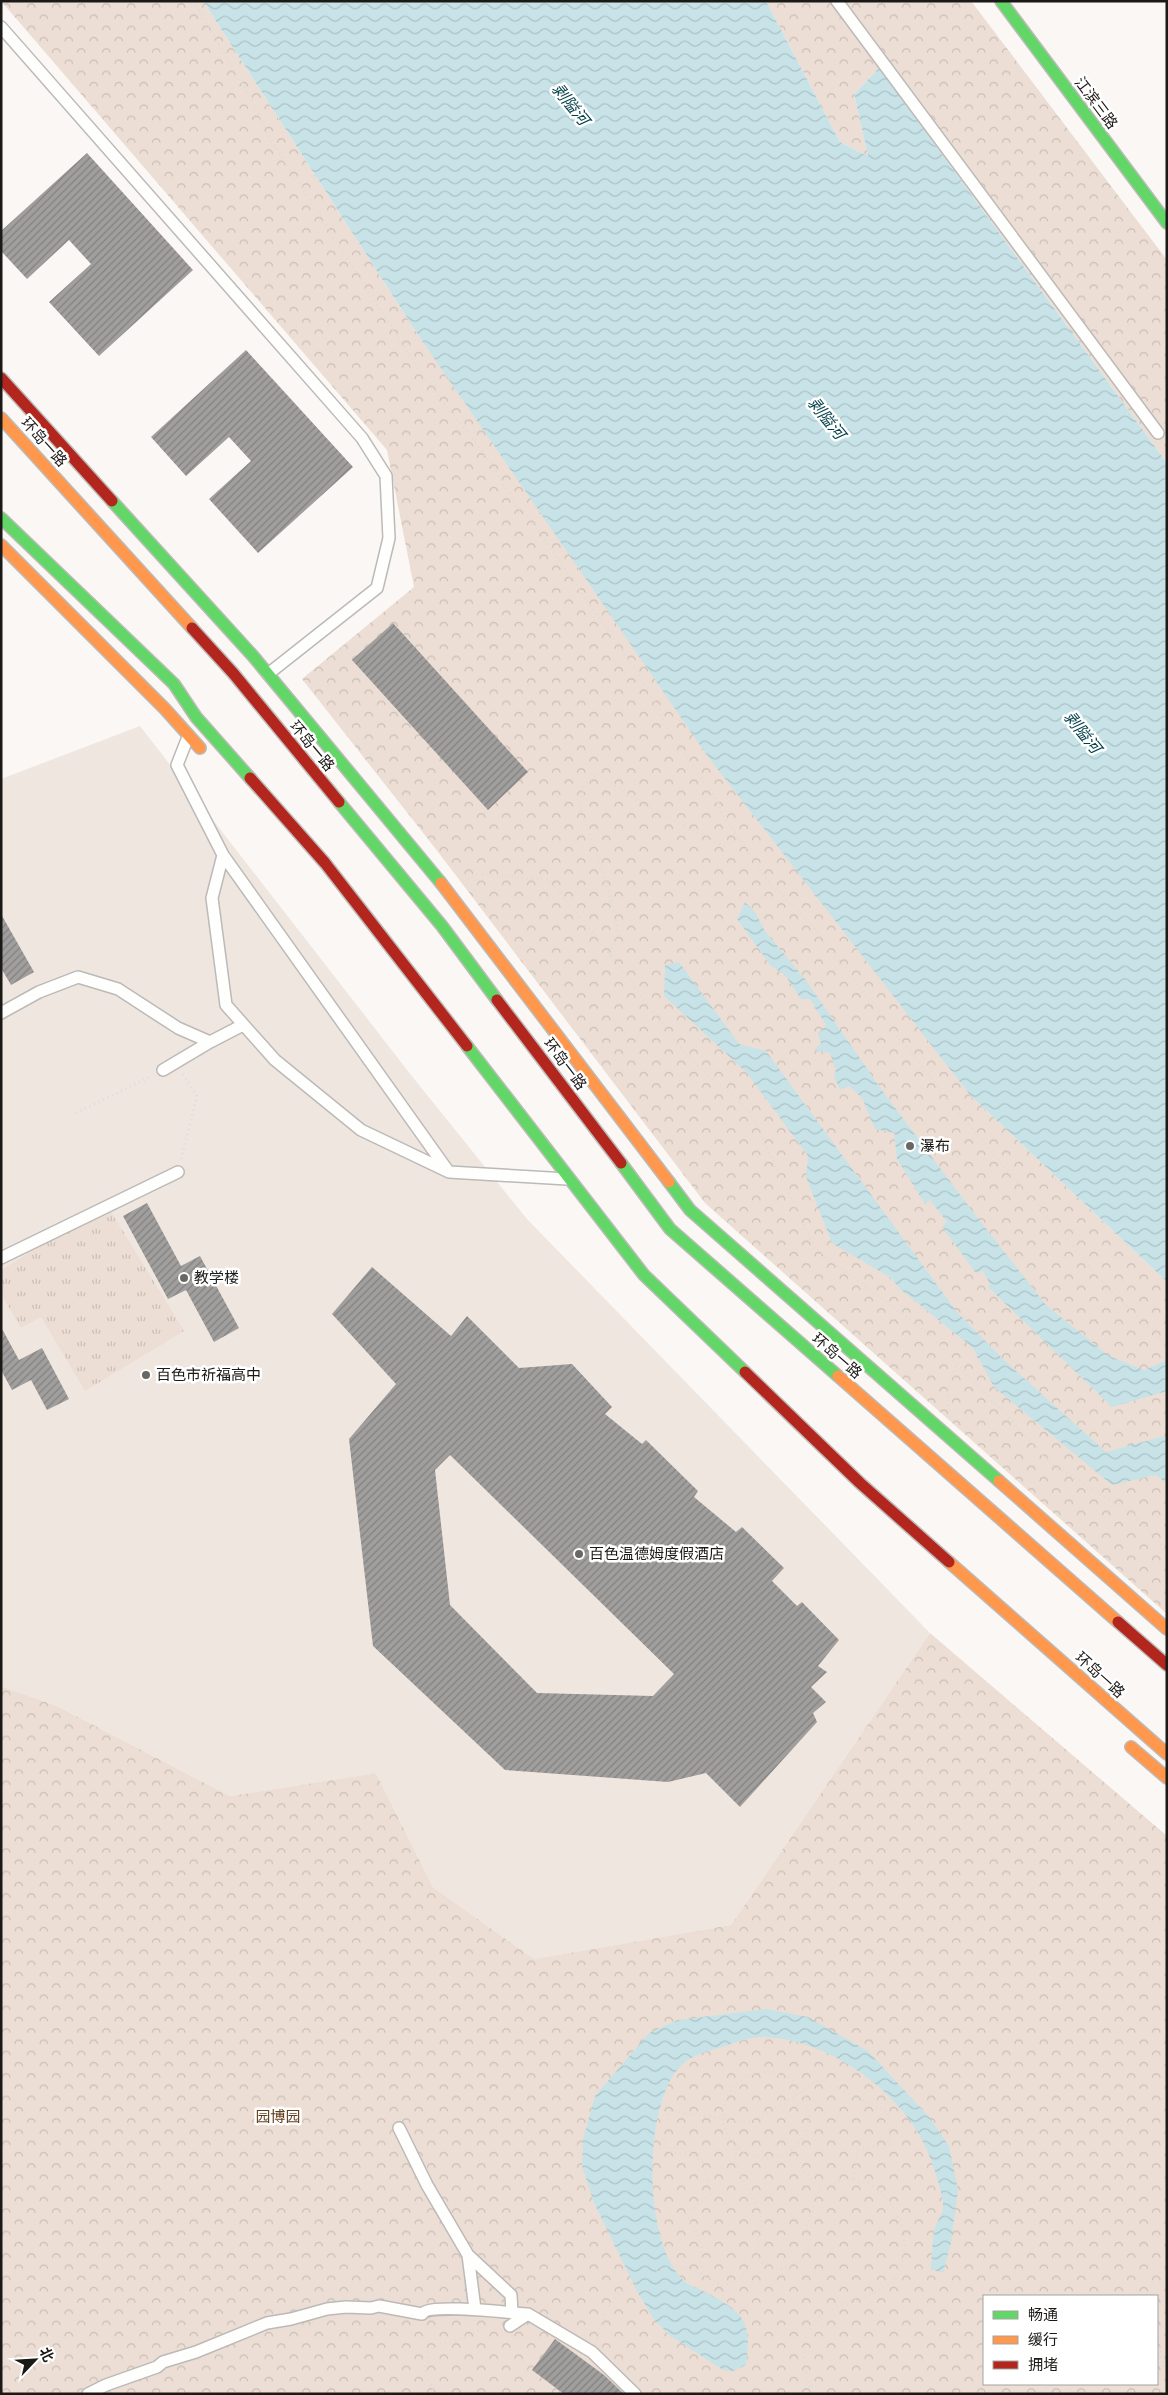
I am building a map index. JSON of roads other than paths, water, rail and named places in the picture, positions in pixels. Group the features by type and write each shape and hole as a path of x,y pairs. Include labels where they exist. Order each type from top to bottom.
{"main road":[{"name":"江滨三路","path":"1001,1 1167,223"},
{"path":"1,378 268,674 447,890 690,1210 1167,1629"},
{"name":"环岛一路","path":"1,418 232,673 442,926 670,1229 1167,1665"},
{"name":"环岛一路","path":"1,518 174,684 196,717 324,863 644,1275 860,1482 1167,1754"},
{"path":"1,545 207,756"},
{"path":"533,1162 555,1190"},
{"path":"1123,1740 1167,1778"}],"lane":[{"path":"837,1 1158,433"},
{"path":"1,27 362,438 386,476 390,538 377,588 268,674"},
{"path":"196,717 177,765 223,855 449,1172"},
{"path":"223,855 212,898 226,1005 275,1060 361,1130 449,1172 570,1179"},
{"path":"1,1013 39,992 78,978 118,989 178,1028 210,1042"},
{"path":"163,1070 243,1024"},
{"path":"1,1258 178,1172"},
{"path":"399,2128 427,2185 468,2255 512,2296 512,2313"},
{"path":"468,2255 475,2309"},
{"path":"88,2394 110,2383 157,2367 162,2362 196,2352 257,2326 327,2309 346,2307 371,2308 379,2306 422,2314 428,2309 475,2309 528,2314 592,2352 635,2394"},
{"path":"510,2326 528,2314"}],"water":[{"name":"剥隘河","path":"203,1 766,1 840,142 868,156 854,94 879,68 1167,463 1167,1282 970,1095 706,754 418,335"},
{"name":"瀑布","path":"745,902 755,912 765,931 805,979 884,1093 1046,1305 1109,1356 1144,1370 1167,1360 1167,1391 1112,1407 988,1287 990,1284 983,1271 976,1273 942,1227 947,1222 930,1200 925,1204 897,1159 894,1133 875,1129 862,1098 849,1086 840,1090 834,1076 836,1070 830,1053 814,1050 821,1044 818,1034 826,1025 810,999 801,999 785,975 771,966 737,919"},
{"path":"679,962 739,1044 766,1051 957,1312 1004,1360 1106,1452 1164,1436 1167,1439 1167,1484 1156,1475 1112,1485 994,1387 973,1348 900,1289 891,1278 832,1243 806,1177 808,1156 747,1073 664,996 665,965"},
{"path":"766,2009 808,2017 868,2051 930,2118 949,2146 958,2190 951,2243 943,2273 931,2269 934,2230 943,2205 940,2188 931,2160 920,2136 905,2114 886,2093 864,2075 840,2060 815,2048 789,2040 763,2037 747,2039 702,2053 686,2061 674,2073 669,2082 659,2112 653,2163 653,2190 656,2216 662,2241 671,2263 683,2280 736,2311 746,2327 748,2349 746,2365 733,2371 723,2370 669,2335 653,2318 637,2291 594,2203 582,2166 583,2139 595,2096 649,2033 678,2020"}],"place":[{"name":"瀑布","path":"910,1146"},
{"name":"教学楼","path":"184,1278"},
{"name":"百色市祈福高中","path":"146,1375"},
{"name":"百色温德姆度假酒店","path":"579,1554"}],"park label":[{"name":"园博园","path":"278,2117"}]}
